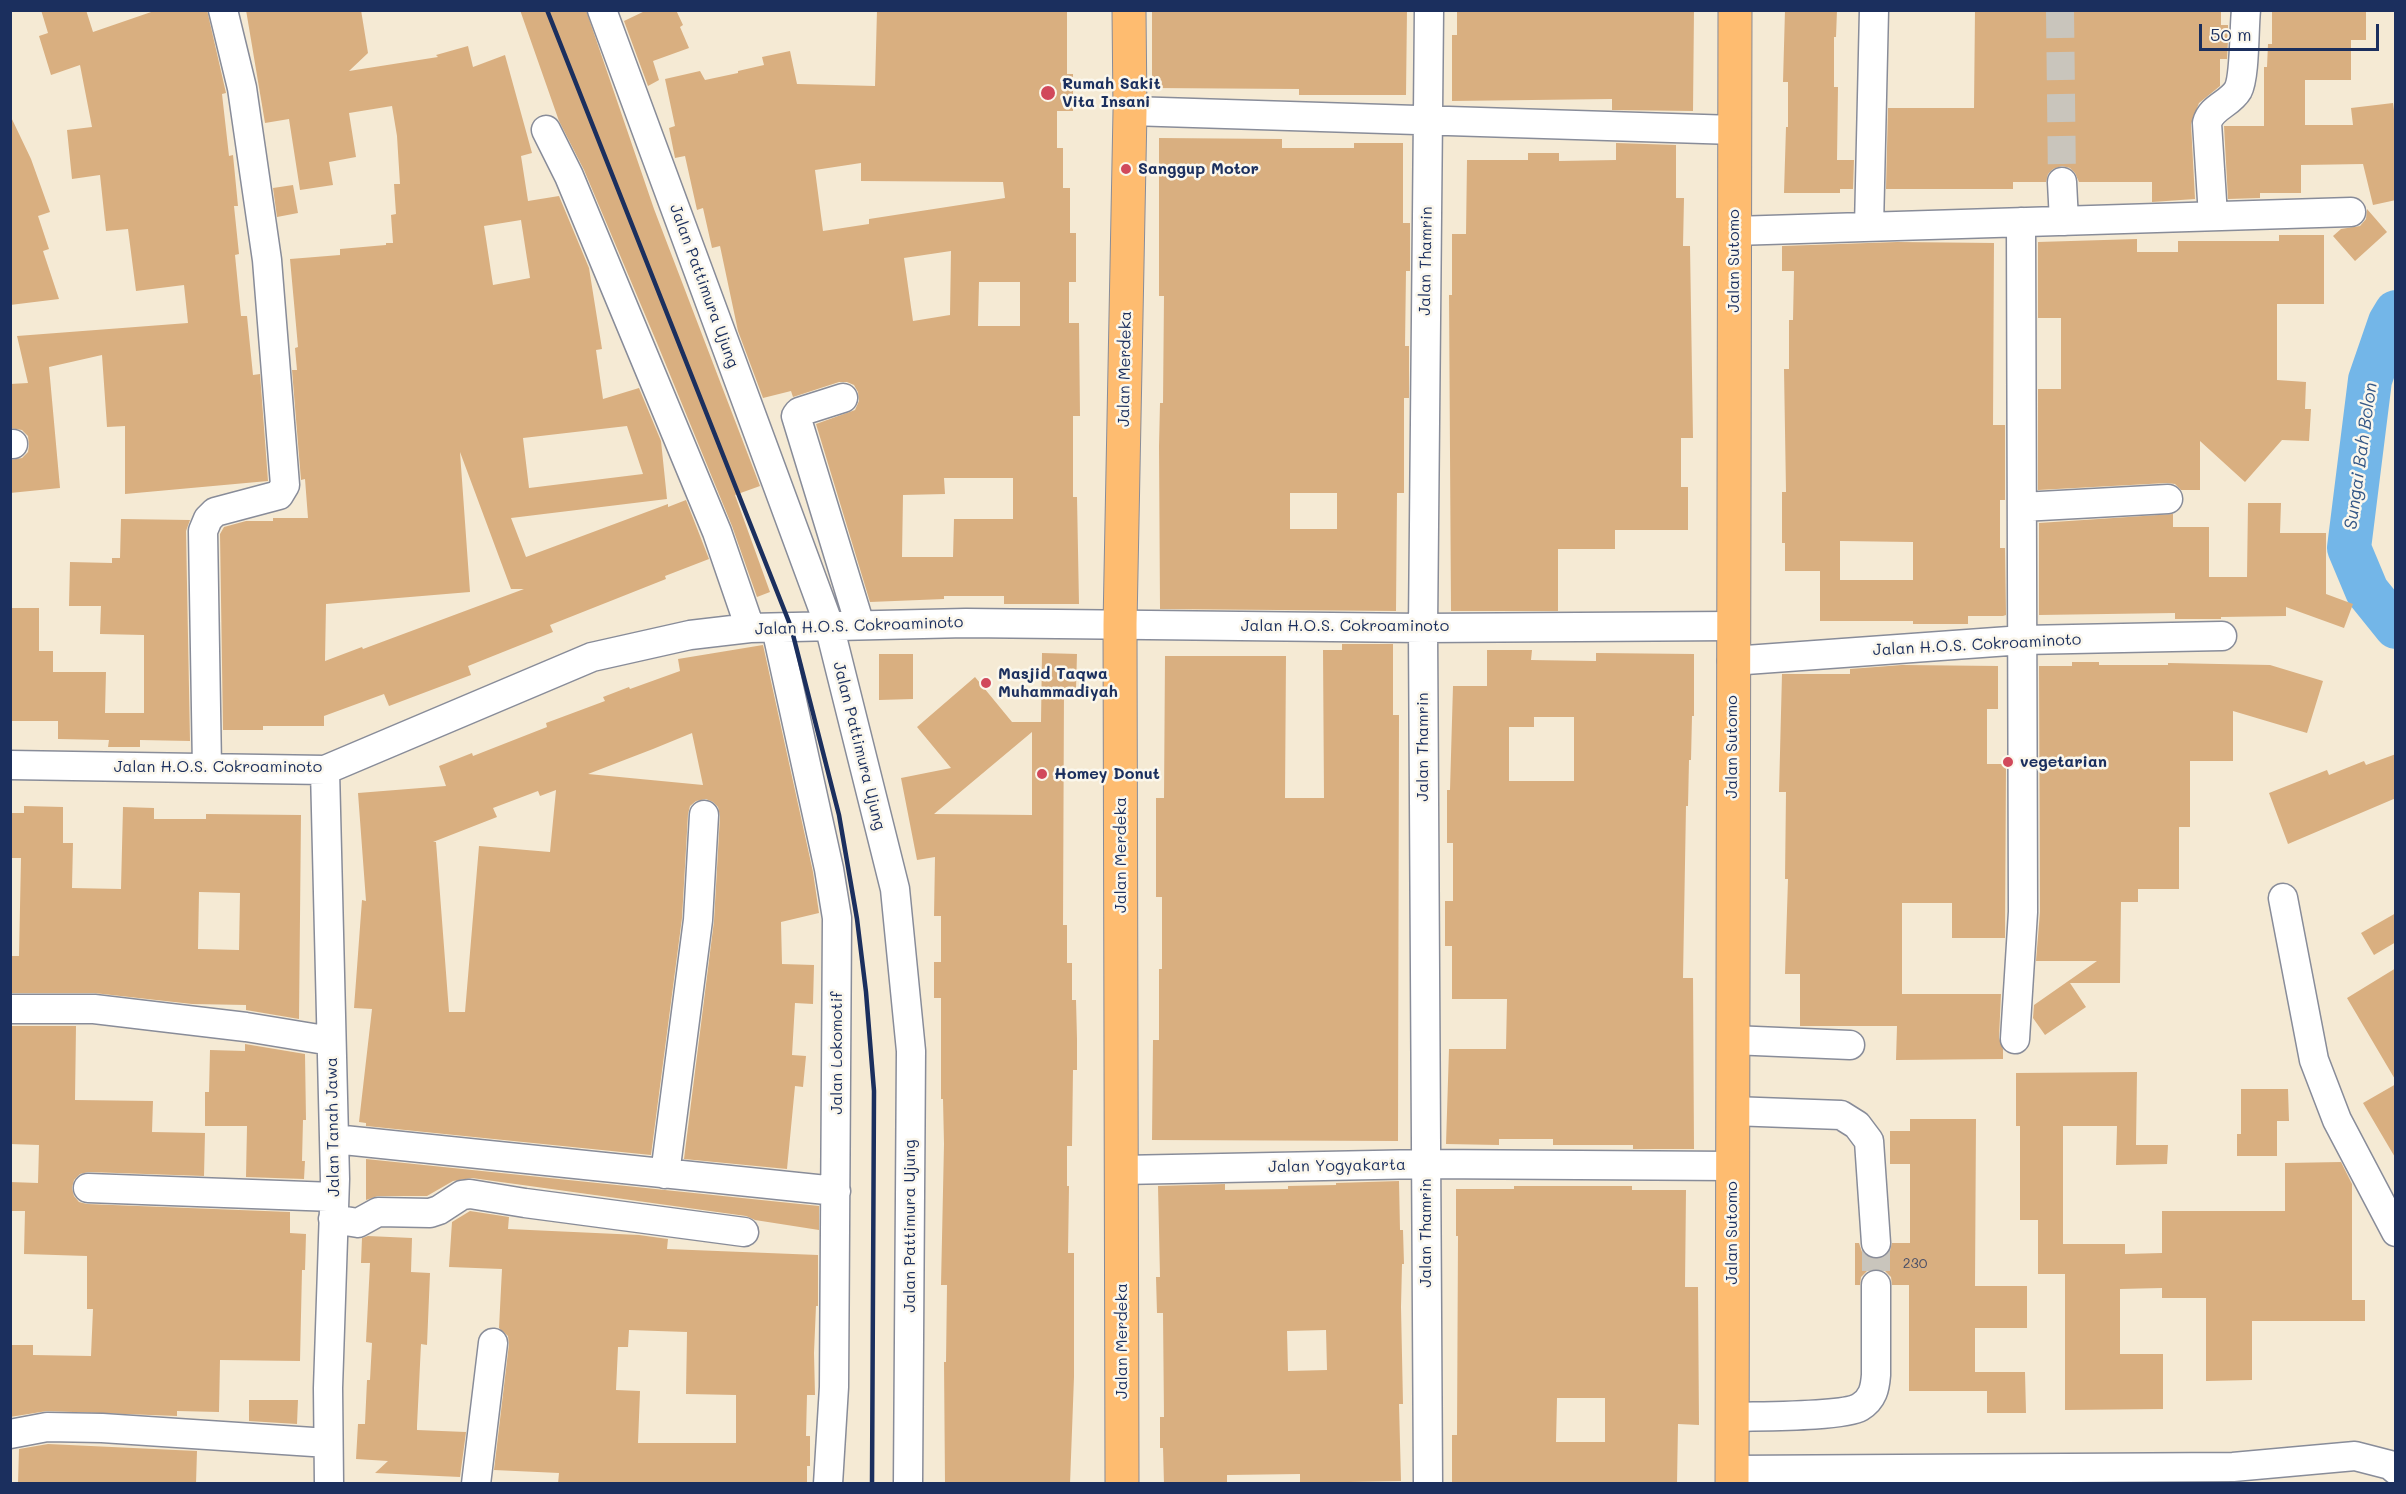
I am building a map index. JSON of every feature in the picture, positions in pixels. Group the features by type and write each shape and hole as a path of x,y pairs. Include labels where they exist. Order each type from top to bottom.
{"main road":[{"name":"Jalan Merdeka","path":"1122,1484 1120,624 1130,111 1129,10"},
{"name":"Jalan Sutomo","path":"1732,1477 1735,10"}],"street":[{"path":"207,768 203,531 214,512 279,495 285,485 267,260 242,88 223,10"},
{"name":"Jalan Pattimura Ujung","path":"602,10 829,625 895,889 910,1039 908,1484"},
{"name":"Jalan Thamrin","path":"1428,1484 1423,627 1429,10"},
{"path":"1869,227 1874,10"},
{"path":"2213,216 2207,123 2209,116 2233,97 2240,84 2246,10"},
{"path":"1130,111 1735,130"},
{"name":"Jalan Lokomotif","path":"546,130 569,176 717,532 763,628 830,869 837,918 834,1387 828,1484"},
{"path":"2062,182 2064,221"},
{"path":"1734,231 2351,212"},
{"path":"2015,1039 2024,912 2021,222"},
{"path":"843,398 799,412 796,416 860,624"},
{"path":"2022,507 2168,499"},
{"name":"Jalan H.O.S. Cokroaminoto","path":"10,765 325,770 592,657 690,635 763,628 966,623 1423,627 1733,626"},
{"name":"Jalan H.O.S. Cokroaminoto","path":"1732,661 2023,640 2222,636"},
{"name":"Jalan Tanah Jawa","path":"325,770 334,1139 329,1484"},
{"path":"665,1174 696,931 704,815"},
{"path":"2283,898 2314,1060 2337,1120 2396,1232"},
{"path":"10,1009 94,1009 331,1041"},
{"path":"1732,1040 1850,1045"},
{"path":"1732,1111 1841,1115 1857,1125 1869,1141 1876,1243"},
{"path":"334,1139 836,1191"},
{"name":"Jalan Yogyakarta","path":"1121,1170 1425,1164 1732,1166"},
{"path":"88,1188 334,1208 358,1223 378,1212 430,1213 462,1195 470,1194 744,1232"},
{"path":"1732,1417 1834,1413 1859,1407 1869,1399 1875,1389 1876,1375 1876,1285"},
{"path":"476,1484 493,1343"},
{"path":"10,1434 47,1427 102,1428 328,1443"},
{"path":"1732,1477 2233,1467 2355,1456 2390,1465 2396,1470"}],"building":[{"path":"41,10 86,10 93,32 157,10 207,10 226,93 222,94 229,156 233,155 238,206 234,206 239,254 235,255 241,316 247,316 253,375 260,374 268,481 125,494 125,426 107,427 102,355 49,367 60,488 10,493 10,460 22,458 28,452 29,445 28,436 22,430 10,428 10,384 28,383 17,336 188,323 184,285 136,291 128,229 106,231 100,175 72,179 67,130 92,127 80,65 51,75 39,36 48,33"},
{"path":"246,10 361,10 368,53 349,71 438,57 436,55 468,46 473,67 505,55 532,153 521,156 528,201 559,196 589,268 602,349 596,350 603,399 639,388 661,441 667,499 511,518 526,557 668,504 668,507 686,500 709,559 665,576 666,579 550,625 553,632 468,666 471,675 389,706 384,694 324,716 324,726 263,726 263,730 223,730 220,534 224,527 246,521 308,518 305,479 301,480 292,370 297,370 295,348 298,347 290,259 340,255 340,249 393,243 391,215 396,214 394,184 400,184 397,136 392,106 349,113 356,157 329,162 333,185 300,190 289,119 265,123","holes":["521,220 530,278 493,285 484,226","627,426 643,474 529,488 523,438","460,452 511,589 524,589 325,661 326,604 470,592"]},
{"path":"520,10 586,10 654,209 760,486 735,495 770,592 757,597 732,526 657,343 584,170 559,121"},
{"path":"647,10 676,10 689,48 653,61 659,80 648,86 624,21"},
{"path":"877,10 1067,10 1067,74 1073,74 1073,111 1057,111 1057,148 1063,148 1063,188 1070,188 1070,233 1076,233 1076,282 1069,282 1069,323 1079,323 1080,416 1073,416 1073,497 1077,497 1079,604 1004,604 1004,596 944,596 944,599 870,602 816,424 855,410 859,401 858,392 854,385 839,382 793,397 791,391 763,398 738,331 720,246 712,248 703,208 697,210 685,156 675,158 669,128 675,126 665,79 700,71 705,80 738,73 738,71 764,65 762,57 790,51 797,84 875,86","holes":["861,163 861,181 1003,182 1005,198 869,219 869,224 823,231 815,170","951,251 950,315 913,321 904,258","979,282 1020,282 1020,326 978,326","944,478 1013,478 1013,519 954,519 953,557 902,557 903,495 945,494"]},
{"path":"1152,10 1407,10 1406,95 1299,95 1299,89 1152,88"},
{"path":"1457,10 1694,10 1693,111 1612,110 1612,99 1452,101 1452,35 1457,35"},
{"path":"1785,10 1837,10 1836,37 1834,37 1834,87 1838,87 1837,160 1854,160 1853,189 1840,189 1840,193 1784,193 1786,127 1788,127 1788,82 1783,82"},
{"path":"1975,10 2221,10 2221,25 2228,25 2228,40 2227,59 2220,59 2220,86 2199,103 2191,124 2195,199 2152,202 2152,182 2079,182 2070,168 2062,166 2053,169 2048,174 2046,182 2013,182 2013,189 1886,189 1888,108 1974,108"},
{"path":"2272,10 2366,10 2366,40 2351,40 2351,80 2305,80 2305,125 2353,125 2351,108 2393,103 2396,125 2396,200 2373,205 2363,164 2301,165 2301,193 2260,193 2260,198 2228,199 2224,126 2264,126 2264,67 2267,67 2268,44 2272,44"},
{"path":"10,115 31,159 50,212 38,216 49,249 43,251 59,299 10,305"},
{"path":"1159,138 1282,139 1282,148 1354,148 1354,143 1403,143 1403,223 1410,223 1410,271 1406,271 1405,346 1409,346 1409,398 1404,398 1404,493 1397,493 1396,611 1160,609 1159,446 1160,403 1163,403 1164,296 1159,296","holes":["1290,493 1337,493 1337,529 1290,529"]},
{"path":"1616,143 1676,145 1676,198 1684,198 1683,246 1690,246 1693,438 1681,438 1681,487 1688,487 1688,530 1615,530 1615,549 1558,549 1558,611 1451,611 1449,295 1452,295 1452,234 1466,234 1467,160 1528,160 1528,153 1559,153 1559,161 1616,160"},
{"path":"293,185 298,213 277,217 273,188"},
{"path":"2367,209 2387,232 2355,261 2333,236 2341,229 2360,226 2366,219"},
{"path":"2279,235 2324,235 2324,304 2277,304 2277,380 2306,382 2305,409 2311,409 2309,441 2282,440 2245,482 2200,441 2200,490 2181,490 2175,484 2167,483 2038,490 2038,389 2061,389 2061,318 2038,318 2038,242 2137,239 2137,252 2178,252 2178,241 2279,241"},
{"path":"1897,242 1994,243 1993,425 2005,425 2005,500 2000,500 2000,548 2005,548 2006,615 1968,616 1968,624 1913,624 1913,621 1820,621 1820,571 1785,571 1785,543 1782,543 1782,492 1786,492 1784,369 1789,369 1789,320 1793,320 1794,271 1782,271 1782,246","holes":["1840,541 1913,542 1913,580 1840,580"]},
{"path":"2248,503 2281,503 2280,533 2326,533 2326,594 2353,604 2344,628 2286,607 2286,616 2221,617 2221,619 2175,619 2175,613 2039,615 2039,523 2173,514 2173,527 2209,527 2209,577 2247,577"},
{"path":"121,519 190,520 186,531 190,741 140,740 140,747 108,747 109,740 58,739 58,721 10,721 10,608 39,608 39,651 53,651 53,672 106,672 105,713 144,713 144,635 100,634 101,606 69,606 70,562 112,563 112,558 120,558"},
{"path":"1342,644 1393,644 1393,715 1399,715 1398,1141 1152,1140 1153,1040 1159,1040 1159,969 1162,969 1162,897 1156,897 1156,798 1164,798 1165,656 1286,656 1285,798 1324,798 1323,650 1342,650"},
{"path":"763,645 813,872 819,913 781,922 782,964 814,965 813,1004 795,1003 792,1055 806,1056 803,1087 795,1086 787,1169 684,1159 714,921 720,816 718,807 706,799 696,801 690,806 688,814 682,918 651,1155 366,1126 366,1123 359,1122 372,1009 354,1008 362,900 366,901 358,793 446,786 439,766 472,753 473,756 547,727 546,723 605,701 603,697 680,671 678,659","holes":["692,733 703,785 588,774 653,749","556,790 550,852 479,846 465,1012 449,1012 436,842 433,842 497,817 493,808 538,791 540,796"]},
{"path":"1487,650 1532,650 1531,660 1596,661 1596,653 1694,654 1694,716 1692,716 1691,760 1689,760 1688,806 1686,806 1683,978 1693,978 1694,1149 1633,1149 1633,1145 1553,1145 1553,1139 1499,1139 1499,1145 1446,1144 1449,1049 1506,1049 1507,999 1452,999 1452,946 1445,946 1445,901 1453,901 1453,843 1447,843 1447,790 1450,790 1453,686 1487,686","holes":["1534,717 1574,717 1574,781 1509,781 1509,727 1534,727"]},
{"path":"1042,653 1077,654 1076,690 1064,690 1063,925 1067,925 1067,963 1072,963 1072,1000 1076,1000 1077,1039 1077,1070 1073,1070 1072,1146 1067,1146 1068,1253 1074,1253 1074,1377 1070,1484 945,1484 944,1362 946,1362 947,1285 941,1285 944,1144 943,1099 941,1099 941,998 934,998 934,962 941,962 941,916 934,916 935,857 917,860 901,778 951,768 917,727 975,677 1012,722 1041,722","holes":["1032,732 1032,815 934,814"]},
{"path":"879,654 913,654 913,699 879,700"},
{"path":"2072,662 2099,662 2099,665 2168,665 2168,663 2270,665 2323,681 2307,733 2233,711 2233,761 2190,761 2190,827 2179,827 2179,889 2138,889 2138,902 2121,902 2120,983 2070,983 2086,1007 2045,1035 2033,1018 2034,1005 2097,961 2036,961 2040,912 2039,666 2072,666"},
{"path":"1902,665 1998,666 1998,709 1987,709 1987,764 2006,764 2005,938 1952,938 1952,903 1902,903 1902,994 2001,994 1999,1038 2003,1049 2003,1059 1896,1060 1897,1026 1800,1026 1800,974 1785,974 1788,879 1785,879 1786,792 1779,792 1782,674 1850,674 1850,669"},
{"path":"2396,754 2396,798 2288,844 2269,793 2327,770 2329,775 2364,761 2366,765"},
{"path":"24,806 63,807 63,843 73,843 72,888 121,889 123,807 154,808 154,819 206,819 206,814 301,815 299,1019 246,1010 246,1005 192,1004 94,993 10,993 10,956 19,956 21,858 10,858 10,813 24,813","holes":["199,892 240,893 239,950 198,949"]},
{"path":"2396,913 2396,942 2374,955 2361,933"},
{"path":"2396,968 2396,1081 2347,998"},
{"path":"10,1026 76,1026 75,1100 153,1101 152,1132 205,1133 204,1176 88,1172 80,1174 74,1180 72,1188 79,1202 290,1212 290,1233 306,1234 305,1270 302,1270 300,1361 220,1360 219,1412 177,1411 177,1416 47,1411 10,1417 10,1345 33,1345 33,1355 91,1356 93,1309 87,1309 87,1256 24,1254 25,1211 10,1211 10,1182 38,1183 39,1145 10,1144"},
{"path":"245,1044 305,1054 306,1120 303,1120 302,1161 305,1161 304,1179 246,1177 247,1126 205,1126 205,1092 209,1092 210,1050 245,1051"},
{"path":"2137,1072 2136,1145 2168,1145 2167,1164 2116,1165 2117,1126 2063,1126 2063,1244 2125,1244 2125,1254 2162,1253 2162,1211 2285,1211 2285,1163 2341,1162 2352,1184 2352,1300 2365,1300 2365,1321 2252,1321 2252,1380 2206,1381 2206,1298 2162,1298 2162,1288 2120,1289 2120,1354 2163,1354 2163,1409 2065,1410 2065,1274 2038,1274 2038,1220 2020,1220 2020,1126 2016,1126 2016,1073"},
{"path":"2396,1084 2396,1159 2363,1103"},
{"path":"2241,1089 2288,1089 2289,1121 2277,1121 2277,1156 2237,1156 2237,1134 2241,1134"},
{"path":"1910,1119 1976,1119 1975,1286 2027,1286 2027,1328 1975,1328 1975,1372 2025,1372 2026,1413 1987,1413 1987,1391 1909,1391 1909,1285 1892,1285 1891,1277 1885,1271 1875,1269 1867,1271 1861,1277 1860,1285 1855,1285 1855,1243 1859,1243 1862,1252 1868,1257 1877,1259 1886,1256 1892,1243 1910,1243 1910,1164 1890,1164 1890,1131 1910,1131"},
{"path":"366,1159 819,1206 819,1230 755,1220 746,1216 472,1178 453,1181 427,1196 378,1196 366,1200"},
{"path":"1399,1181 1400,1230 1403,1230 1404,1264 1402,1264 1401,1307 1403,1404 1399,1404 1401,1481 1300,1483 1300,1474 1227,1475 1227,1484 1164,1484 1163,1448 1160,1448 1160,1417 1164,1417 1163,1313 1157,1313 1156,1277 1160,1277 1158,1186 1225,1184 1225,1190 1288,1189 1288,1186 1336,1185 1336,1183","holes":["1326,1330 1327,1370 1288,1371 1287,1331"]},
{"path":"1514,1186 1632,1186 1632,1190 1686,1190 1685,1287 1698,1287 1699,1425 1678,1424 1677,1484 1452,1484 1452,1435 1457,1435 1458,1236 1456,1236 1456,1189 1514,1189","holes":["1557,1398 1605,1398 1605,1442 1556,1442"]},
{"path":"470,1211 509,1217 508,1229 639,1235 668,1239 667,1249 818,1255 818,1306 816,1306 814,1353 815,1395 807,1395 806,1436 810,1436 810,1466 807,1466 807,1484 558,1484 559,1473 494,1470 509,1344 508,1336 499,1328 502,1269 449,1267 452,1222","holes":["629,1330 687,1332 686,1394 736,1395 736,1443 638,1443 640,1391 616,1390 618,1347 628,1347"]},
{"path":"368,1236 412,1238 411,1272 430,1273 427,1345 421,1344 417,1430 466,1432 460,1477 375,1473 388,1461 356,1459 358,1424 365,1424 372,1343 366,1342 370,1263 361,1263 362,1238"},
{"path":"249,1400 298,1400 297,1424 249,1421"},
{"path":"48,1444 197,1451 196,1484 18,1484 19,1449"}],"waterway":[{"name":"Sungai Bah Bolon","path":"2396,312 2390,322 2370,380 2349,548 2367,591 2396,627"}],"tunnel":[{"path":"2060,10 2062,182"},
{"path":"1876,1243 1876,1285"}],"railway":[{"path":"547,10 791,627 839,815 857,919 874,1091 872,1484"}],"place":[{"name":"Rumah Sakit Vita Insani","path":"1048,93"},
{"name":"Sanggup Motor","path":"1126,169"},
{"name":"Masjid Taqwa Muhammadiyah","path":"986,683"},
{"name":"vegetarian","path":"2008,762"},
{"name":"Homey Donut","path":"1042,774"}]}
